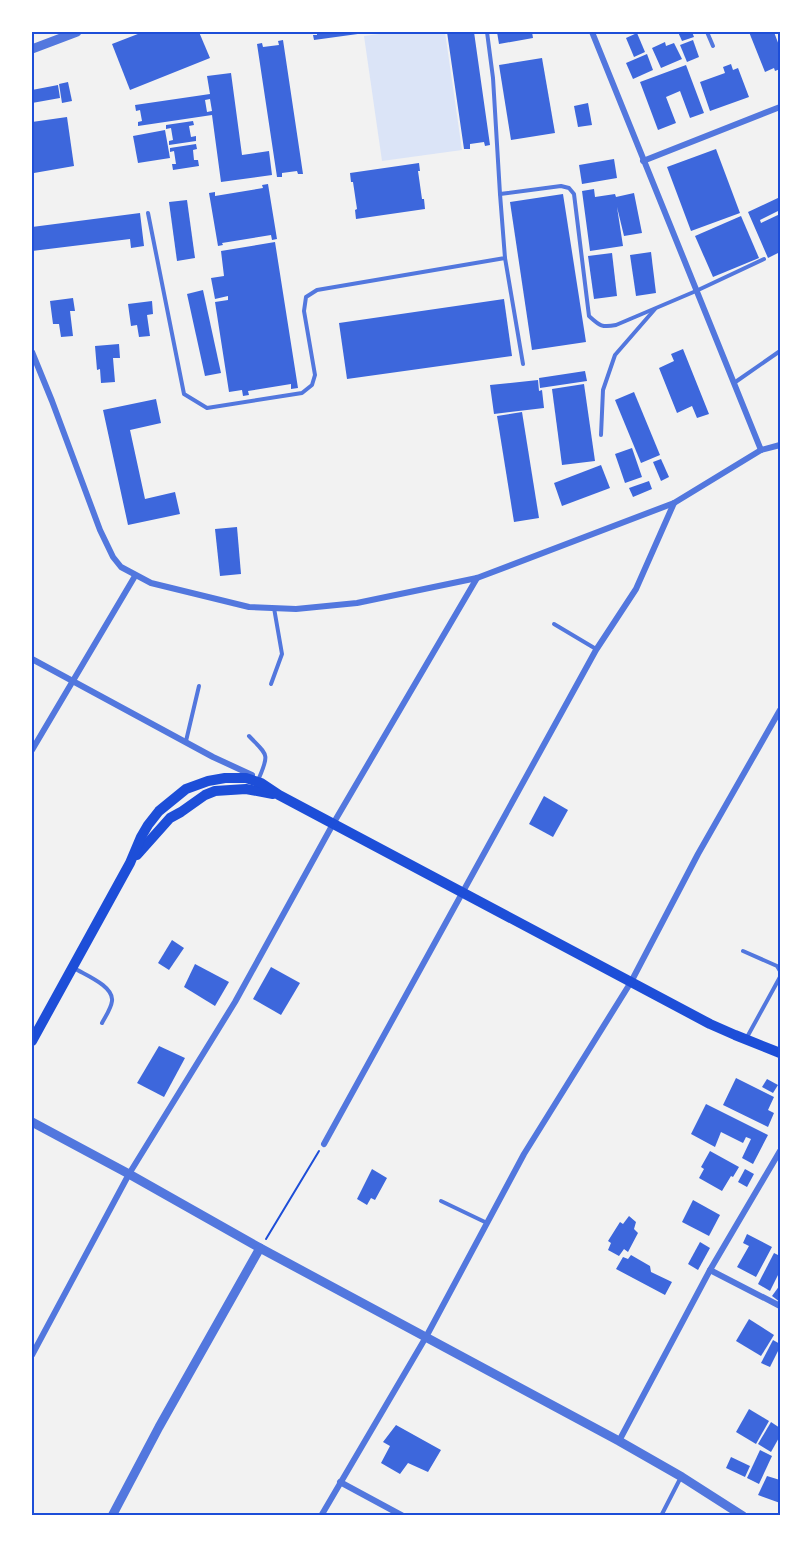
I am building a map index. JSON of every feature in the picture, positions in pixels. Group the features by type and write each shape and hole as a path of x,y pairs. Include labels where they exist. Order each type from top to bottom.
{"main road":[{"path":"32,1041 148,825 159,811 186,789 208,781 234,777 260,781 279,795 710,1024 780,1053"},
{"path":"130,862 170,818 205,795 215,791 246,789 279,795"}],"street":[{"path":"32,50 73,32"},
{"path":"592,32 761,450"},
{"path":"643,161 780,107"},
{"path":"32,352 100,530 113,557 121,567 151,583 249,607 296,609 357,603 477,578 674,503 761,450 780,445"},
{"path":"324,1144 596,650 636,590 674,503"},
{"path":"32,750 135,576"},
{"path":"32,1355 129,1174 235,1002 333,824 477,578"},
{"path":"32,659 260,781"},
{"path":"321,1515 426,1337 524,1154 631,982 698,854 780,710"},
{"path":"32,1122 260,1248 619,1441 743,1515"},
{"path":"619,1441 710,1270 780,1151"},
{"path":"112,1515 260,1248"},
{"path":"710,1270 780,1306"},
{"path":"340,1482 403,1515"}],"lane":[{"path":"487,32 493,78 505,258 523,364"},
{"path":"707,32 713,46"},
{"path":"500,194 561,186 568,188 574,194 589,316 598,325 607,327 616,325 764,259"},
{"path":"148,213 184,394 207,408 302,393 312,385 315,375 304,312 306,297 317,290 505,258"},
{"path":"600,435 603,390 615,355 655,308"},
{"path":"734,384 780,351"},
{"path":"271,684 282,654 274,608"},
{"path":"554,624 596,650"},
{"path":"186,742 199,686"},
{"path":"249,736 267,757 260,781"},
{"path":"744,951 777,966 780,971 780,977 746,1039"},
{"path":"71,966 106,987 111,993 112,1003 102,1023"},
{"path":"441,1201 487,1223"},
{"path":"661,1515 682,1477"}],"path":[{"path":"260,1248 324,1144"}],"shaded area":[{"path":"394,32 445,32 462,150 382,161 364,36"}],"building":[{"path":"143,32 199,32 210,58 130,90 112,44"},
{"path":"317,32 365,33 314,40 313,35 317,35"},
{"path":"447,32 474,32 490,145 485,146 484,142 470,144 470,149 464,149"},
{"path":"497,32 532,32 533,38 499,44"},
{"path":"678,32 692,32 694,37 682,41"},
{"path":"749,32 774,32 780,48 780,69 775,71 774,68 765,72"},
{"path":"637,33 645,52 634,57 626,38"},
{"path":"283,40 303,174 298,174 297,171 282,173 282,177 277,177 257,44 262,43 263,47 279,45 278,41"},
{"path":"693,40 699,57 687,62 680,45"},
{"path":"665,42 666,46 674,43 682,59 661,68 652,48"},
{"path":"647,54 653,70 633,79 626,63"},
{"path":"542,58 555,133 511,140 499,65"},
{"path":"731,64 733,70 738,68 749,97 710,111 700,82 725,73 723,67"},
{"path":"686,65 704,113 690,118 680,91 666,97 676,123 658,130 640,82"},
{"path":"231,73 242,155 269,151 272,175 221,182 212,115 138,126 138,122 142,121 140,110 136,111 135,105 210,94 207,76","holes":["210,99 212,111 207,112 205,100"]},
{"path":"68,82 72,101 62,103 59,84"},
{"path":"58,85 60,98 32,103 32,90"},
{"path":"588,103 592,125 578,127 574,106"},
{"path":"67,117 74,166 34,173 32,122"},
{"path":"193,121 194,125 189,126 191,137 196,136 196,141 169,145 169,141 173,140 171,128 166,129 166,125"},
{"path":"165,130 170,158 138,163 133,136"},
{"path":"196,144 197,149 193,150 194,160 198,160 199,166 173,170 172,164 176,164 174,151 170,152 170,148"},
{"path":"716,149 740,213 691,231 667,167"},
{"path":"614,159 617,178 582,184 579,165"},
{"path":"419,163 420,171 418,171 425,209 356,219 355,210 357,209 350,173"},
{"path":"268,184 277,239 272,240 271,235 222,243 223,245 218,246 209,193 215,192 215,196 263,188 262,185"},
{"path":"594,189 595,197 615,194 616,197 634,193 642,233 624,236 617,207 623,246 590,251 582,191"},
{"path":"563,194 586,342 532,350 510,202"},
{"path":"780,197 780,210 760,220 761,223 780,214 780,252 768,258 748,212"},
{"path":"187,200 195,258 177,261 169,202"},
{"path":"140,213 144,246 131,248 130,239 32,251 32,227"},
{"path":"741,216 759,258 713,277 695,236"},
{"path":"275,242 298,388 291,389 291,384 248,391 249,395 243,396 242,390 229,392 215,302 228,300 228,296 215,299 211,278 224,276 221,251"},
{"path":"651,252 656,293 636,296 630,255"},
{"path":"612,253 617,296 594,299 588,256"},
{"path":"203,290 221,373 205,376 187,294"},
{"path":"73,298 75,311 70,311 73,336 61,337 59,324 53,324 50,301"},
{"path":"504,299 512,356 347,379 339,323"},
{"path":"152,301 153,314 147,315 150,336 139,337 137,325 131,326 128,304"},
{"path":"119,344 120,358 113,358 115,382 101,383 100,369 97,370 95,346"},
{"path":"683,349 709,414 697,418 692,406 677,413 659,368 674,361 671,354"},
{"path":"585,371 587,381 540,388 539,378"},
{"path":"538,380 539,391 542,390 544,408 494,414 490,385"},
{"path":"584,384 595,461 562,465 552,389"},
{"path":"634,392 660,455 641,463 615,400"},
{"path":"156,399 161,423 130,430 145,499 175,492 180,514 128,525 103,410"},
{"path":"522,412 539,518 514,522 497,416"},
{"path":"632,448 642,477 625,483 615,454"},
{"path":"661,459 669,477 661,481 653,462"},
{"path":"601,465 610,488 562,506 554,483"},
{"path":"649,481 652,489 633,497 629,488"},
{"path":"237,527 241,574 220,576 215,529"},
{"path":"544,796 568,810 553,837 529,824"},
{"path":"172,940 184,948 169,970 158,963"},
{"path":"195,964 229,982 215,1006 184,987"},
{"path":"271,967 300,983 281,1015 253,999"},
{"path":"159,1046 185,1058 164,1097 137,1083"},
{"path":"736,1078 774,1097 768,1110 774,1113 768,1127 723,1105"},
{"path":"767,1079 778,1085 773,1093 762,1087"},
{"path":"706,1104 768,1135 753,1164 742,1158 751,1139 746,1137 743,1143 721,1132 715,1147 691,1134"},
{"path":"710,1151 739,1167 722,1191 699,1178 704,1169 701,1167"},
{"path":"372,1169 387,1178 375,1200 371,1198 367,1205 357,1199"},
{"path":"745,1169 754,1174 747,1187 738,1182"},
{"path":"693,1200 720,1215 709,1236 682,1222"},
{"path":"629,1216 636,1222 634,1229 638,1233 628,1252 624,1249 619,1256 608,1250 611,1243 608,1241 620,1222 623,1224"},
{"path":"747,1234 772,1247 756,1277 737,1267 749,1246 743,1243"},
{"path":"700,1242 710,1248 698,1270 688,1264"},
{"path":"774,1253 780,1256 780,1271 770,1291 758,1284"},
{"path":"631,1255 650,1266 651,1272 672,1282 665,1295 616,1269 623,1257 628,1259"},
{"path":"780,1285 780,1302 772,1296"},
{"path":"749,1319 774,1335 761,1356 736,1341"},
{"path":"773,1340 780,1344 780,1347 770,1367 761,1363"},
{"path":"749,1409 769,1421 756,1444 736,1432"},
{"path":"771,1422 780,1428 780,1436 771,1452 758,1444"},
{"path":"396,1425 441,1450 428,1472 408,1463 400,1474 381,1463 390,1446 383,1442"},
{"path":"760,1450 772,1456 759,1484 747,1478"},
{"path":"731,1457 750,1466 745,1477 726,1468"},
{"path":"767,1476 780,1480 780,1503 758,1495"}]}
